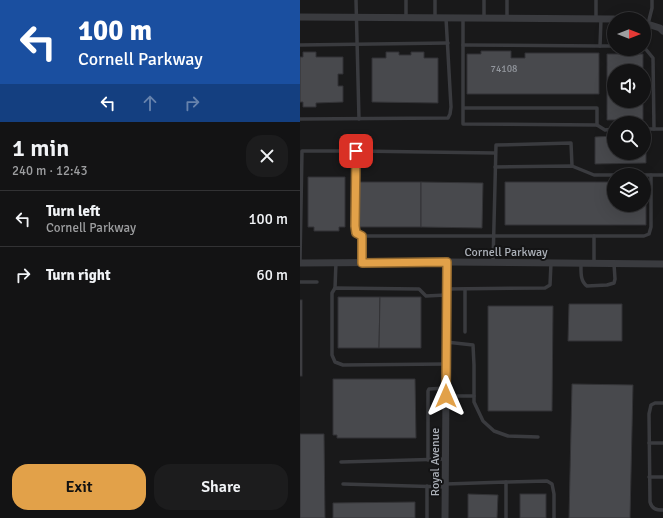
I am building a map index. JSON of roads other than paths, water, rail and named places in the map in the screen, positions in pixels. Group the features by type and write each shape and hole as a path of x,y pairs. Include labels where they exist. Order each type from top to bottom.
{"street":[{"path":"300,17 607,19"},
{"path":"651,25 660,28 663,31"},
{"name":"Cornell Parkway","path":"300,262 663,264"},
{"name":"Royal Avenue","path":"445,518 447,262"}],"lane":[{"path":"356,0 359,118"},
{"path":"406,0 406,18"},
{"path":"435,0 435,18"},
{"path":"484,0 484,18"},
{"path":"507,0 507,18"},
{"path":"596,0 600,46"},
{"path":"650,12 652,0"},
{"path":"300,119 448,118 451,107 446,18"},
{"path":"463,18 463,124 597,125 607,130"},
{"path":"300,45 448,43"},
{"path":"463,45 607,46"},
{"path":"651,56 652,58 654,129 663,129"},
{"path":"463,108 597,108 597,125"},
{"path":"493,263 496,145 571,143 572,166"},
{"path":"300,262 302,151 495,153"},
{"path":"356,151 355,226 356,233 362,236 644,236 649,234 651,227 651,212"},
{"path":"495,167 572,166 594,175 607,175"},
{"path":"651,175 663,175"},
{"path":"362,236 362,263"},
{"path":"594,236 594,264"},
{"path":"336,262 335,288 332,293 332,355 335,362 343,364 446,364"},
{"path":"335,288 419,289 426,296 465,289 546,288 550,285 551,263"},
{"path":"581,263 581,275 583,282 587,286 607,285 614,283 614,264"},
{"path":"300,282 316,282"},
{"path":"465,289 465,332"},
{"path":"446,342 473,345 474,402 483,421 494,431 508,436 538,437"},
{"path":"428,460 428,391 429,389 446,388"},
{"path":"446,396 474,396"},
{"path":"663,404 655,403 650,409 649,443 650,502 651,506 655,509 663,510"},
{"path":"649,443 663,443"},
{"path":"340,462 446,459"},
{"path":"650,477 663,477"},
{"path":"343,484 427,486 547,481 552,484 554,494 554,518"},
{"path":"506,482 506,518"},
{"path":"427,486 427,518"}]}
